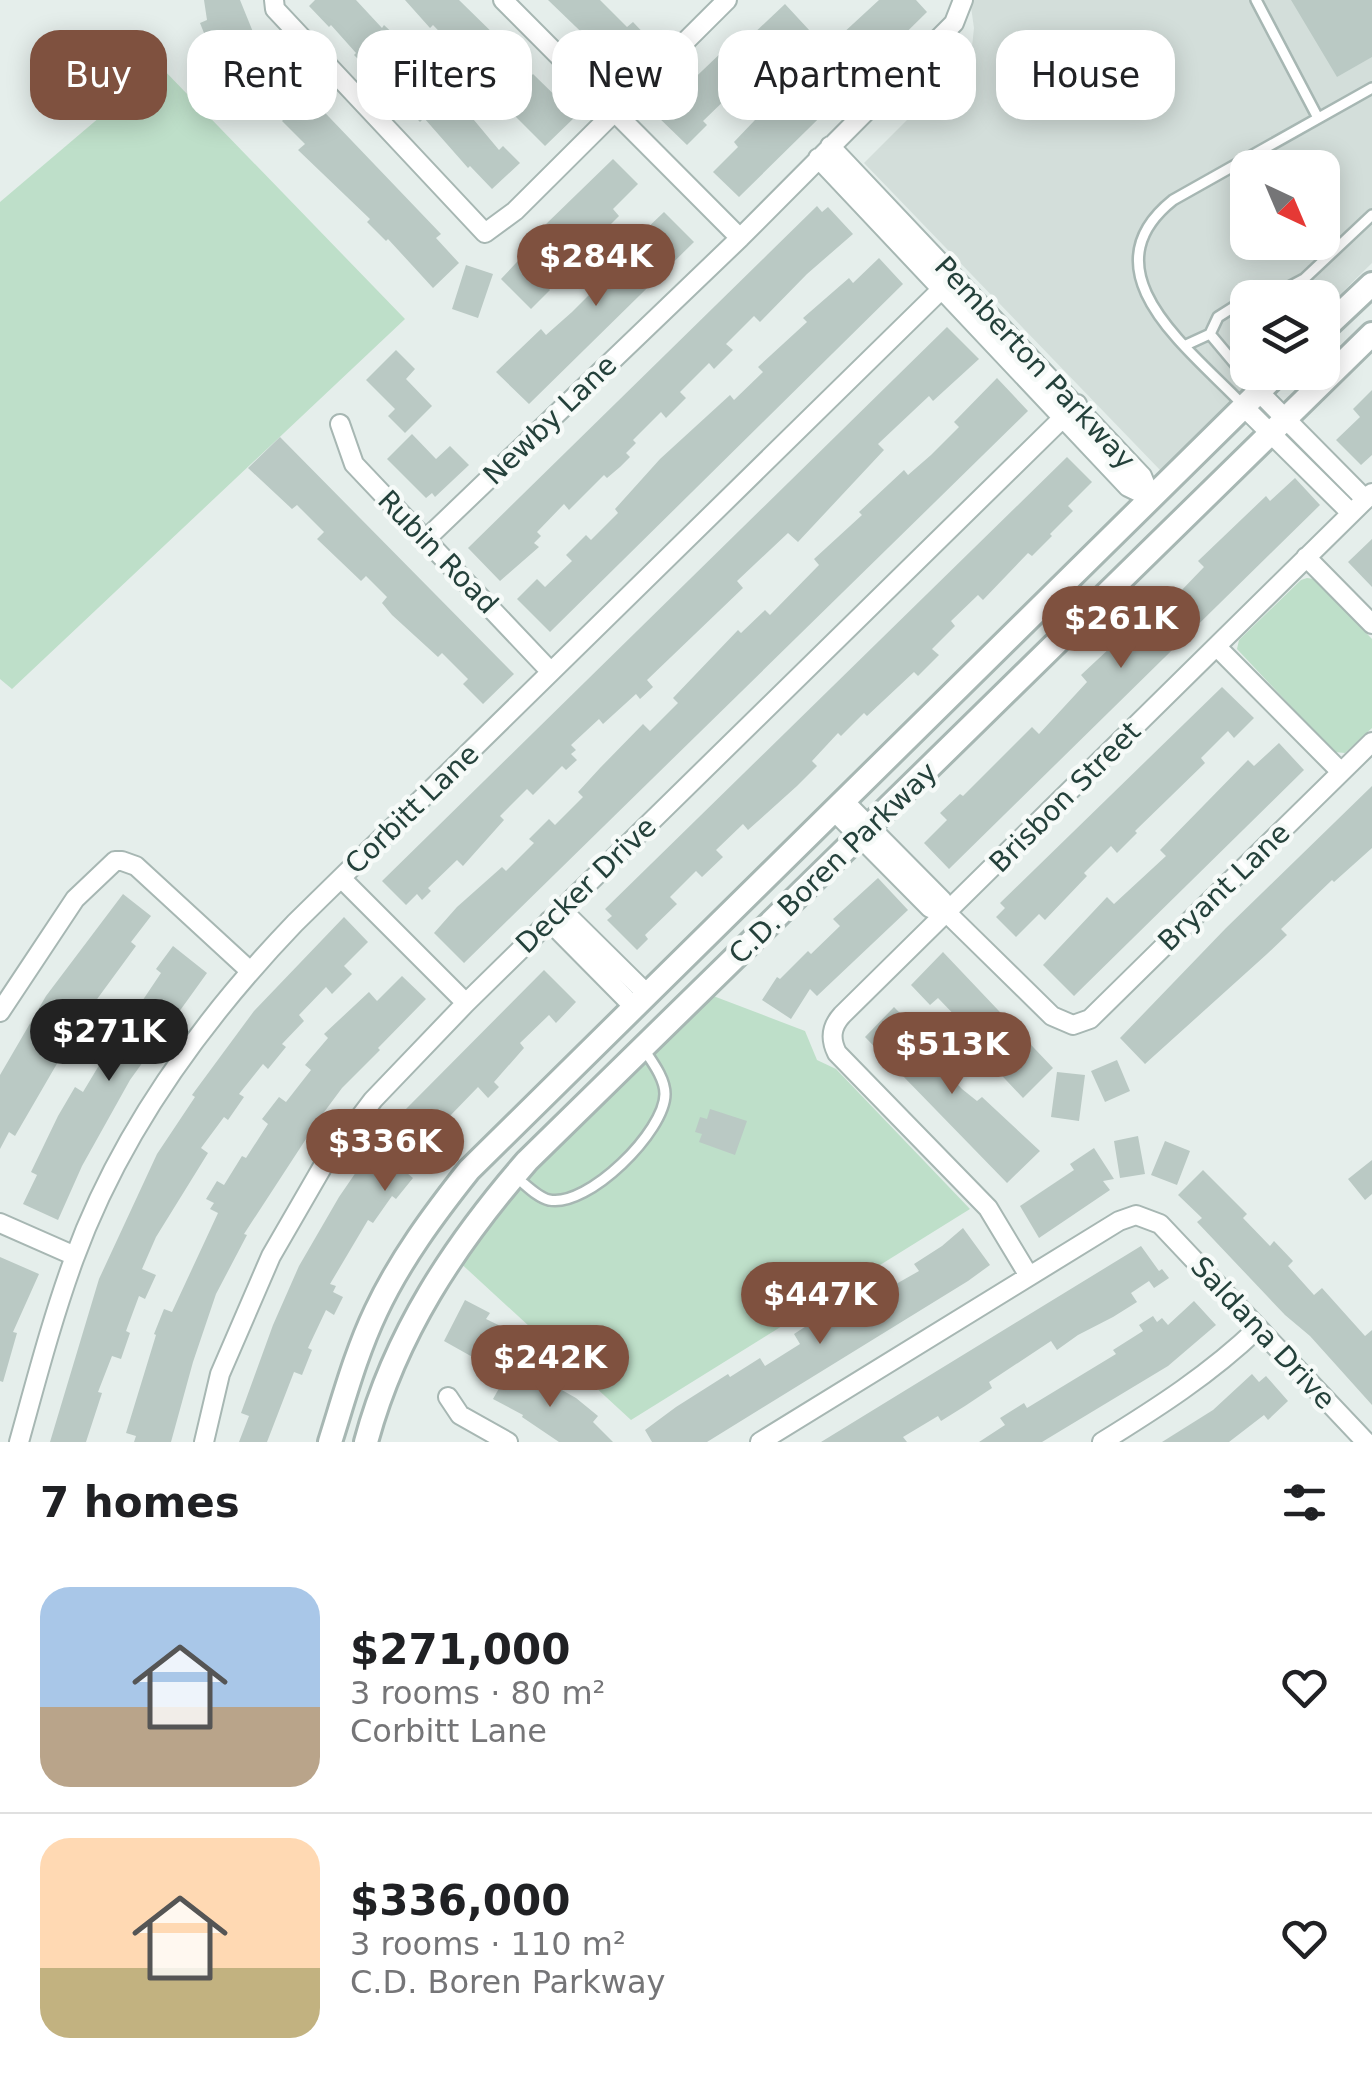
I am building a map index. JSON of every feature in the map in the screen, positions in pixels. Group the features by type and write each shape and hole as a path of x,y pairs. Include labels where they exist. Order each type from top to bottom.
{"street":[{"path":"274,0 275,9 485,233 515,211 604,120"},
{"path":"503,0 552,50"},
{"path":"695,30 726,0"},
{"name":"Newby Lane","path":"426,539 740,238 954,23 963,0"},
{"path":"620,120 740,238"},
{"name":"Pemberton Parkway","path":"824,152 1070,411 1128,487 1151,498"},
{"name":"Corbitt Lane","path":"19,1442 74,1256 116,1168 161,1089 212,1017 250,971 342,878 948,283"},
{"path":"1340,314 1372,284"},
{"name":"C.D. Boren Parkway","path":"366,1442 402,1340 434,1282 480,1216 514,1176 1372,334"},
{"name":"C.D. Boren Parkway","path":"330,1442 376,1310 435,1214 469,1170 1261,390"},
{"path":"1251,400 1351,513"},
{"name":"Decker Drive","path":"204,1442 220,1374 271,1256 322,1166 373,1100 555,915 1070,411"},
{"name":"Rubin Road","path":"340,424 354,464 551,672"},
{"path":"1278,427 1368,496"},
{"name":"Brisbon Street","path":"1029,1276 988,1208 837,1054 832,1038 842,1015 1368,496"},
{"path":"1151,498 1178,525"},
{"path":"1306,557 1372,624"},
{"path":"1217,646 1341,772"},
{"name":"Bryant Lane","path":"948,914 1052,1016 1073,1024 1090,1018 1372,742"},
{"path":"840,807 942,900 948,914"},
{"path":"0,1012 75,899 114,862 122,860 136,866 250,971"},
{"path":"342,878 466,1003"},
{"path":"555,915 640,1001"},
{"name":"Saldana Drive","path":"1029,1276 1127,1217 1145,1216 1160,1224 1366,1442"},
{"path":"0,1223 74,1256"},
{"path":"760,1442 1029,1276"},
{"path":"1102,1442 1223,1362 1257,1329"},
{"path":"448,1397 460,1415 508,1442"}],"lane":[{"path":"1256,0 1318,118"},
{"path":"1251,400 1186,345 1145,296 1136,269 1146,224 1172,200 1372,88"},
{"path":"1302,280 1372,216"},
{"path":"1186,345 1210,334 1218,317 1230,309"},
{"path":"1210,334 1251,400"},
{"path":"514,1176 543,1198 558,1200 592,1186 620,1166 650,1130 665,1099 662,1080 643,1048"}],"shaded area":[{"path":"970,0 1372,0 1372,263 1340,294 1340,280 1230,280 1230,390 1242,390 1160,470 864,163 907,120 976,120"}],"green space":[{"path":"167,73 187,94 187,120 212,120 405,319 12,689 0,679 0,202 96,120 167,120"},
{"path":"1307,578 1314,579 1372,639 1372,728 1345,753 1334,752 1237,649 1239,640"},
{"path":"708,994 805,1031 817,1060 836,1069 970,1209 631,1420 456,1259 500,1202"}],"building":[{"path":"204,0 240,0 252,30 203,30 200,23 207,20"},
{"path":"315,0 356,0 382,28 384,25 389,30 357,30 357,58 337,30 309,6"},
{"path":"405,0 459,0 490,30 438,30 433,25 430,28"},
{"path":"548,0 600,0 627,27 633,22 641,30 579,30"},
{"path":"879,0 916,0 927,12 909,30 846,30"},
{"path":"1291,0 1372,0 1372,57 1337,77"},
{"path":"785,4 809,30 757,30"},
{"path":"718,56 718,107 703,121 707,125 687,145 661,120 698,120 698,75"},
{"path":"533,74 552,93 552,120 572,120 545,146 519,120 532,120"},
{"path":"332,120 441,234 436,238 459,263 433,288 367,222 370,219 298,150 305,144 282,121"},
{"path":"426,120 474,120 499,150 503,146 520,163 492,189"},
{"path":"755,120 817,120 739,197 713,172 738,147 734,142"},
{"path":"613,159 638,184 613,209 619,216 600,235 597,232 545,284 550,290 531,309 501,279 547,230 544,226"},
{"path":"817,206 822,212 828,207 853,234 760,322 754,316 726,344 733,350 714,369 709,363 680,392 686,398 666,418 661,412 633,440 636,443 626,453 630,457 620,467 607,478 604,475 569,510 564,504 537,532 541,536 534,543 539,547 500,581 468,548"},
{"path":"664,212 694,242 529,404 496,372 541,329 546,335 572,312 600,284 595,278"},
{"path":"879,258 903,284 550,632 517,599 537,579 545,587 572,561 566,555 586,535 591,540 618,513 615,509 660,459 730,395 734,400 763,372 758,367 807,322 803,318 849,278 853,283"},
{"path":"466,265 493,274 478,318 452,309"},
{"path":"947,327 979,359 933,401 929,396 878,444 884,450 798,542 788,533 737,581 743,588 647,680 653,687 640,699 636,694 603,724 599,719 571,745 576,750 571,754 577,760 566,770 562,766 533,795 527,789 500,816 504,820 463,866 457,860 428,888 431,891 422,900 417,894 406,905 382,881"},
{"path":"396,350 415,369 406,379 432,406 405,433 388,416 395,409 366,380"},
{"path":"997,378 1028,411 464,963 434,933 457,907 502,867 506,871 534,843 529,839 549,819 555,825 583,797 578,792 643,724 650,731 678,703 673,698 738,630 741,633 765,610 770,615 819,565 814,559 862,515 859,512 904,470 908,475 931,455 959,427 954,422"},
{"path":"1372,390 1372,455 1361,465 1336,440 1360,417 1353,409"},
{"path":"412,434 436,459 450,446 469,465 435,497 432,493 426,498 387,459"},
{"path":"280,437 514,674 483,704 463,684 468,679 442,653 438,657 392,615 382,603 387,597 366,576 361,581 317,539 324,532 297,505 292,509 248,468"},
{"path":"1067,457 1092,482 1068,506 1073,511 1052,536 1032,556 1028,553 983,600 978,595 951,621 955,626 932,649 939,655 918,676 914,672 867,716 864,713 841,736 838,733 812,761 817,766 797,786 748,830 743,824 716,850 723,857 702,877 696,871 670,897 677,904 645,935 648,939 637,950 607,920 612,916 605,909"},
{"path":"1295,478 1320,505 949,869 924,843 947,820 940,813 960,794 963,796 1032,727 1039,734 1087,682 1081,675 1173,589 1178,594 1204,567 1198,561 1266,496 1270,501"},
{"path":"1372,539 1372,587 1348,562"},
{"path":"1222,687 1254,718 1234,738 1228,731 1201,758 1205,763 1117,853 1111,846 1045,920 1039,914 1016,937 996,917 1005,908 1000,903"},
{"path":"1279,743 1304,770 1074,996 1043,965 1107,897 1114,904 1166,856 1160,850 1248,760 1254,766"},
{"path":"1372,786 1372,848 1281,929 1287,935 1145,1064 1120,1038"},
{"path":"878,878 908,910 817,996 810,989 791,1019 762,1000 777,977 780,979 808,951 811,954 840,926 833,919"},
{"path":"123,894 151,916 131,942 136,946 81,1021 76,1018 55,1051 62,1055 15,1136 9,1132 0,1149 0,1075 46,996"},
{"path":"344,917 368,942 344,966 352,974 332,994 326,987 299,1015 304,1021 282,1044 286,1047 268,1069 263,1064 239,1094 244,1097 228,1120 224,1117 201,1148 208,1153 156,1237 142,1269 156,1275 145,1299 139,1296 121,1359 112,1356 86,1442 50,1442 99,1279 157,1154 195,1097 192,1095 254,1011"},
{"path":"173,946 207,973 130,1080 82,1166 58,1220 23,1204 37,1175 31,1172 58,1116 75,1087 83,1092 104,1057 95,1051 111,1028 120,1034 161,973 156,969"},
{"path":"943,952 1053,1068 1023,1098 959,1030 964,1025 938,998 930,1005 911,985"},
{"path":"544,970 576,1002 556,1023 549,1015 520,1043 524,1048 494,1082 499,1087 488,1098 478,1087 448,1118 452,1122 432,1142 427,1137 401,1168 413,1178 396,1199 392,1196 373,1223 368,1220 330,1284 336,1286 333,1292 343,1297 334,1315 326,1310 308,1348 312,1350 302,1375 294,1372 267,1442 239,1442 249,1416 241,1413 273,1325 299,1266 339,1197 378,1140 404,1111"},
{"path":"402,976 426,999 342,1088 244,1234 247,1235 216,1294 171,1442 134,1442 136,1436 126,1433 154,1334 164,1309 172,1312 218,1213 210,1209 214,1203 206,1199 217,1181 224,1185 242,1156 246,1158 268,1124 262,1119 279,1097 286,1102 311,1070 305,1065 328,1038 324,1034 369,992 377,1001"},
{"path":"894,1007 938,1052 933,1058 962,1089 977,1101 982,1097 1040,1151 1007,1183 865,1037"},
{"path":"1117,1060 1130,1091 1105,1102 1091,1071"},
{"path":"1057,1072 1085,1075 1079,1121 1051,1117"},
{"path":"710,1109 747,1121 735,1155 699,1142 702,1134 695,1132 700,1117 707,1119"},
{"path":"1138,1136 1145,1174 1120,1178 1114,1141"},
{"path":"1165,1141 1190,1151 1177,1185 1151,1175"},
{"path":"1094,1148 1114,1179 1103,1181 1110,1190 1039,1238 1020,1206 1074,1170 1070,1164"},
{"path":"1372,1160 1372,1194 1365,1200 1348,1179"},
{"path":"1203,1170 1247,1214 1243,1218 1270,1246 1274,1241 1293,1261 1288,1266 1314,1295 1322,1288 1365,1336 1372,1330 1372,1405 1197,1222 1202,1218 1178,1195"},
{"path":"963,1228 990,1265 968,1281 707,1442 652,1442 645,1430 676,1407 760,1358 765,1366 800,1344 794,1334 817,1319 819,1323 849,1304 852,1309 919,1271 914,1264"},
{"path":"1141,1246 1169,1278 1154,1288 1149,1281 1131,1293 1137,1302 1113,1317 1057,1350 1051,1341 989,1382 992,1388 965,1406 941,1421 938,1416 903,1437 907,1442 821,1442"},
{"path":"0,1257 39,1274 13,1332 17,1333 3,1382 0,1381"},
{"path":"465,1300 490,1313 486,1319 519,1335 501,1373 444,1341"},
{"path":"1194,1301 1216,1325 1168,1366 1042,1442 979,1442 1005,1425 1000,1418 1024,1403 1027,1408 1116,1354 1113,1350 1143,1331 1139,1325 1153,1316 1157,1322 1162,1318 1168,1325"},
{"path":"510,1369 541,1386 544,1380 576,1398 598,1416 593,1422 613,1442 559,1442 493,1399"},
{"path":"1252,1374 1259,1382 1266,1376 1288,1401 1268,1420 1264,1415 1229,1442 1162,1442 1213,1410"}]}
